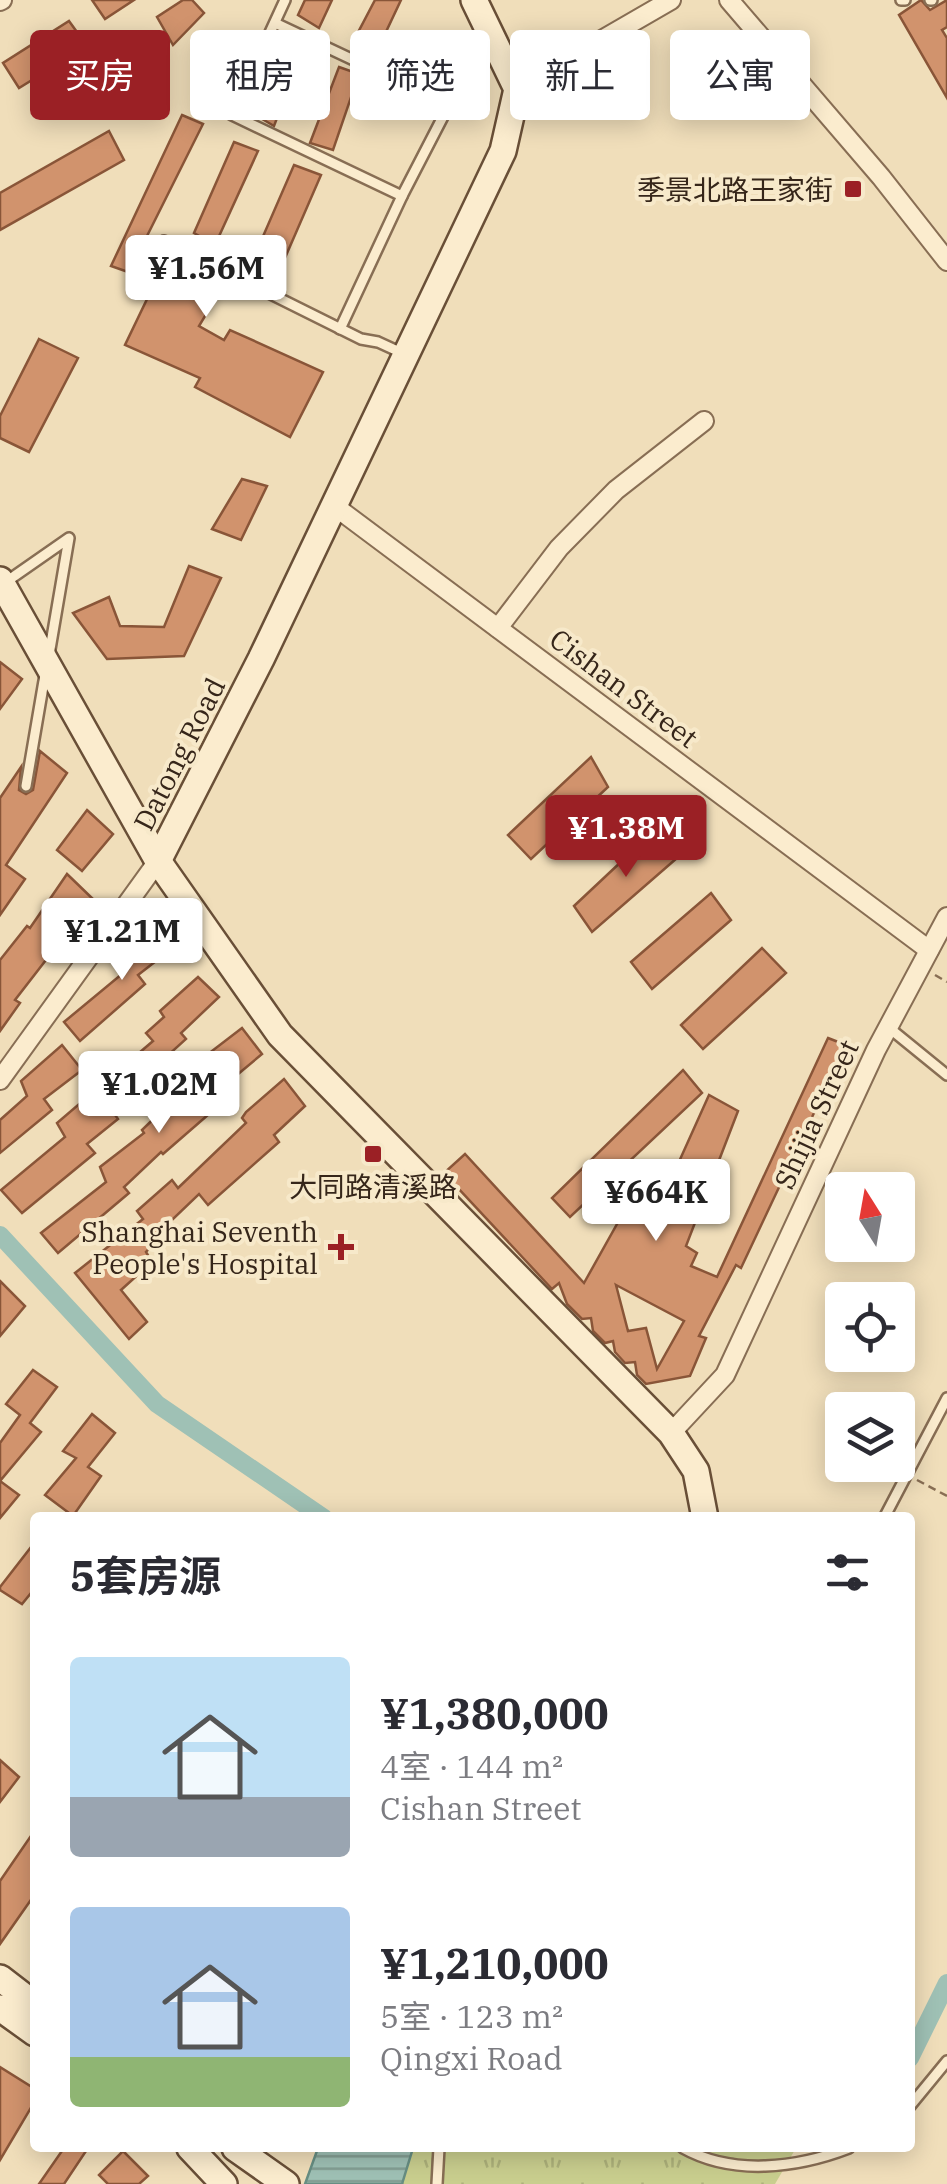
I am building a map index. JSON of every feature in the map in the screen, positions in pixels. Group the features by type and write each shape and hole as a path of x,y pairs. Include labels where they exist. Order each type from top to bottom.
{"street":[{"path":"474,0 510,77"},
{"path":"619,30 670,0"},
{"path":"729,0 947,262"},
{"name":"Datong Road","path":"510,118 503,151 262,659 158,861 280,1035 671,1433 696,1471 703,1512"},
{"path":"498,628 559,548 604,502 704,421"},
{"name":"Cishan Street","path":"333,505 929,950"},
{"path":"0,1080 158,861 1,582"},
{"name":"Shijia Street","path":"671,1433 725,1375 888,1028 947,917"},
{"path":"0,1978 30,2001"},
{"path":"0,2008 30,2030"},
{"path":"194,2152 224,2184"},
{"path":"241,2152 286,2184"}],"lane":[{"path":"286,0 232,115 402,196"},
{"path":"275,22 449,105 340,329"},
{"path":"164,241 340,329 405,354"},
{"path":"1,582 70,538 26,786"},
{"path":"888,1028 947,1076"},
{"path":"915,1460 947,1398"},
{"path":"887,1512 903,1482"},
{"path":"915,2100 947,2062"},
{"path":"437,2184 439,2152"},
{"path":"693,2152 724,2164 759,2166 836,2152"}],"path":[{"path":"915,1479 947,1496"}],"green space":[{"path":"375,2152 794,2152 775,2184 367,2184"}],"water":[{"path":"317,2152 412,2152 402,2184 305,2184"}],"building":[{"path":"92,0 134,0 105,19"},
{"path":"183,0 192,0 204,13 173,45 170,30 164,30 157,17"},
{"path":"305,0 332,0 319,28 298,15"},
{"path":"375,0 401,0 387,30 359,30"},
{"path":"921,0 930,10 947,0 947,27 942,30 947,38 947,98 899,15"},
{"path":"69,21 75,30 55,30"},
{"path":"30,46 30,81 19,88 3,63"},
{"path":"339,67 350,71 350,100 333,150 310,143 319,120 330,120 330,91"},
{"path":"182,115 203,124 136,258 164,261 220,291 199,326 224,340 230,330 323,372 290,437 195,387 200,378 125,345 148,297 142,294 148,279 111,266"},
{"path":"109,131 124,160 0,230 0,193"},
{"path":"234,142 258,151 215,245 194,233"},
{"path":"294,165 321,175 278,274 251,264"},
{"path":"39,339 78,358 29,452 0,438 0,416"},
{"path":"242,479 267,486 241,540 212,529"},
{"path":"189,566 221,578 184,656 107,659 73,613 109,597 120,626 164,627"},
{"path":"0,662 22,679 0,709"},
{"path":"40,751 67,773 6,865 25,879 0,915 0,798 21,767 19,790 26,794 33,790"},
{"path":"591,757 608,787 531,859 508,835"},
{"path":"87,810 113,834 82,871 57,850"},
{"path":"656,829 677,858 592,932 574,906"},
{"path":"67,874 95,901 67,943 63,938 15,1000 20,1003 0,1031 0,960 27,926 30,928"},
{"path":"711,893 731,920 652,989 631,962"},
{"path":"164,925 178,944 138,975 145,984 80,1041 64,1022 128,969 120,957"},
{"path":"762,948 786,973 703,1049 681,1025"},
{"path":"198,977 219,997 181,1033 186,1039 110,1108 118,1119 87,1144 95,1153 22,1213 1,1190 65,1137 57,1123 153,1041 146,1033 164,1017 160,1011"},
{"path":"242,1028 262,1054 225,1085 232,1094 161,1152 124,1187 129,1193 58,1253 41,1233 106,1182 100,1167 144,1133 142,1130 203,1071 195,1064"},
{"path":"828,1038 846,1045 741,1268 736,1265 699,1336 706,1338 690,1376 646,1384 637,1375 635,1362 625,1363 615,1352 613,1341 605,1343 593,1331 591,1318 582,1319 567,1304 559,1283 552,1289 444,1173 465,1154 584,1283 626,1208 651,1224 709,1095 738,1111 686,1246 697,1253 691,1266 717,1277","holes":["616,1285 684,1321 657,1369 646,1328 628,1331"]},
{"path":"62,1045 82,1070 44,1099 52,1110 0,1153 0,1120 27,1096 21,1081"},
{"path":"683,1070 702,1093 570,1217 552,1198"},
{"path":"284,1079 305,1106 274,1135 279,1142 208,1205 199,1194 152,1239 155,1242 146,1252 152,1262 121,1290 147,1322 129,1339 75,1273 143,1219 137,1211 172,1180 178,1188 246,1123 242,1118 246,1112"},
{"path":"0,1281 25,1306 0,1336"},
{"path":"33,1370 57,1387 30,1423 41,1432 0,1481 0,1443 20,1415 6,1404"},
{"path":"92,1414 115,1433 88,1467 101,1476 76,1512 68,1512 45,1495 76,1458 63,1451"},
{"path":"0,1481 19,1495 0,1518"},
{"path":"30,1548 30,1594 22,1604 0,1587"},
{"path":"0,1760 19,1777 0,1802"},
{"path":"30,1837 30,1901 0,1944 0,1881"},
{"path":"0,2067 30,2086 30,2109 0,2160"},
{"path":"61,2152 85,2152 64,2184 39,2184"},
{"path":"124,2152 148,2176 139,2184 108,2184 99,2175"}],"waterway":[{"path":"0,1235 157,1404 315,1512"},
{"path":"915,2048 947,1983"}],"place":[{"name":"季景北路王家街","path":"853,189"},
{"name":"大同路清溪路","path":"373,1154"},
{"name":"Shanghai Seventh People's Hospital","path":"341,1247"}]}
